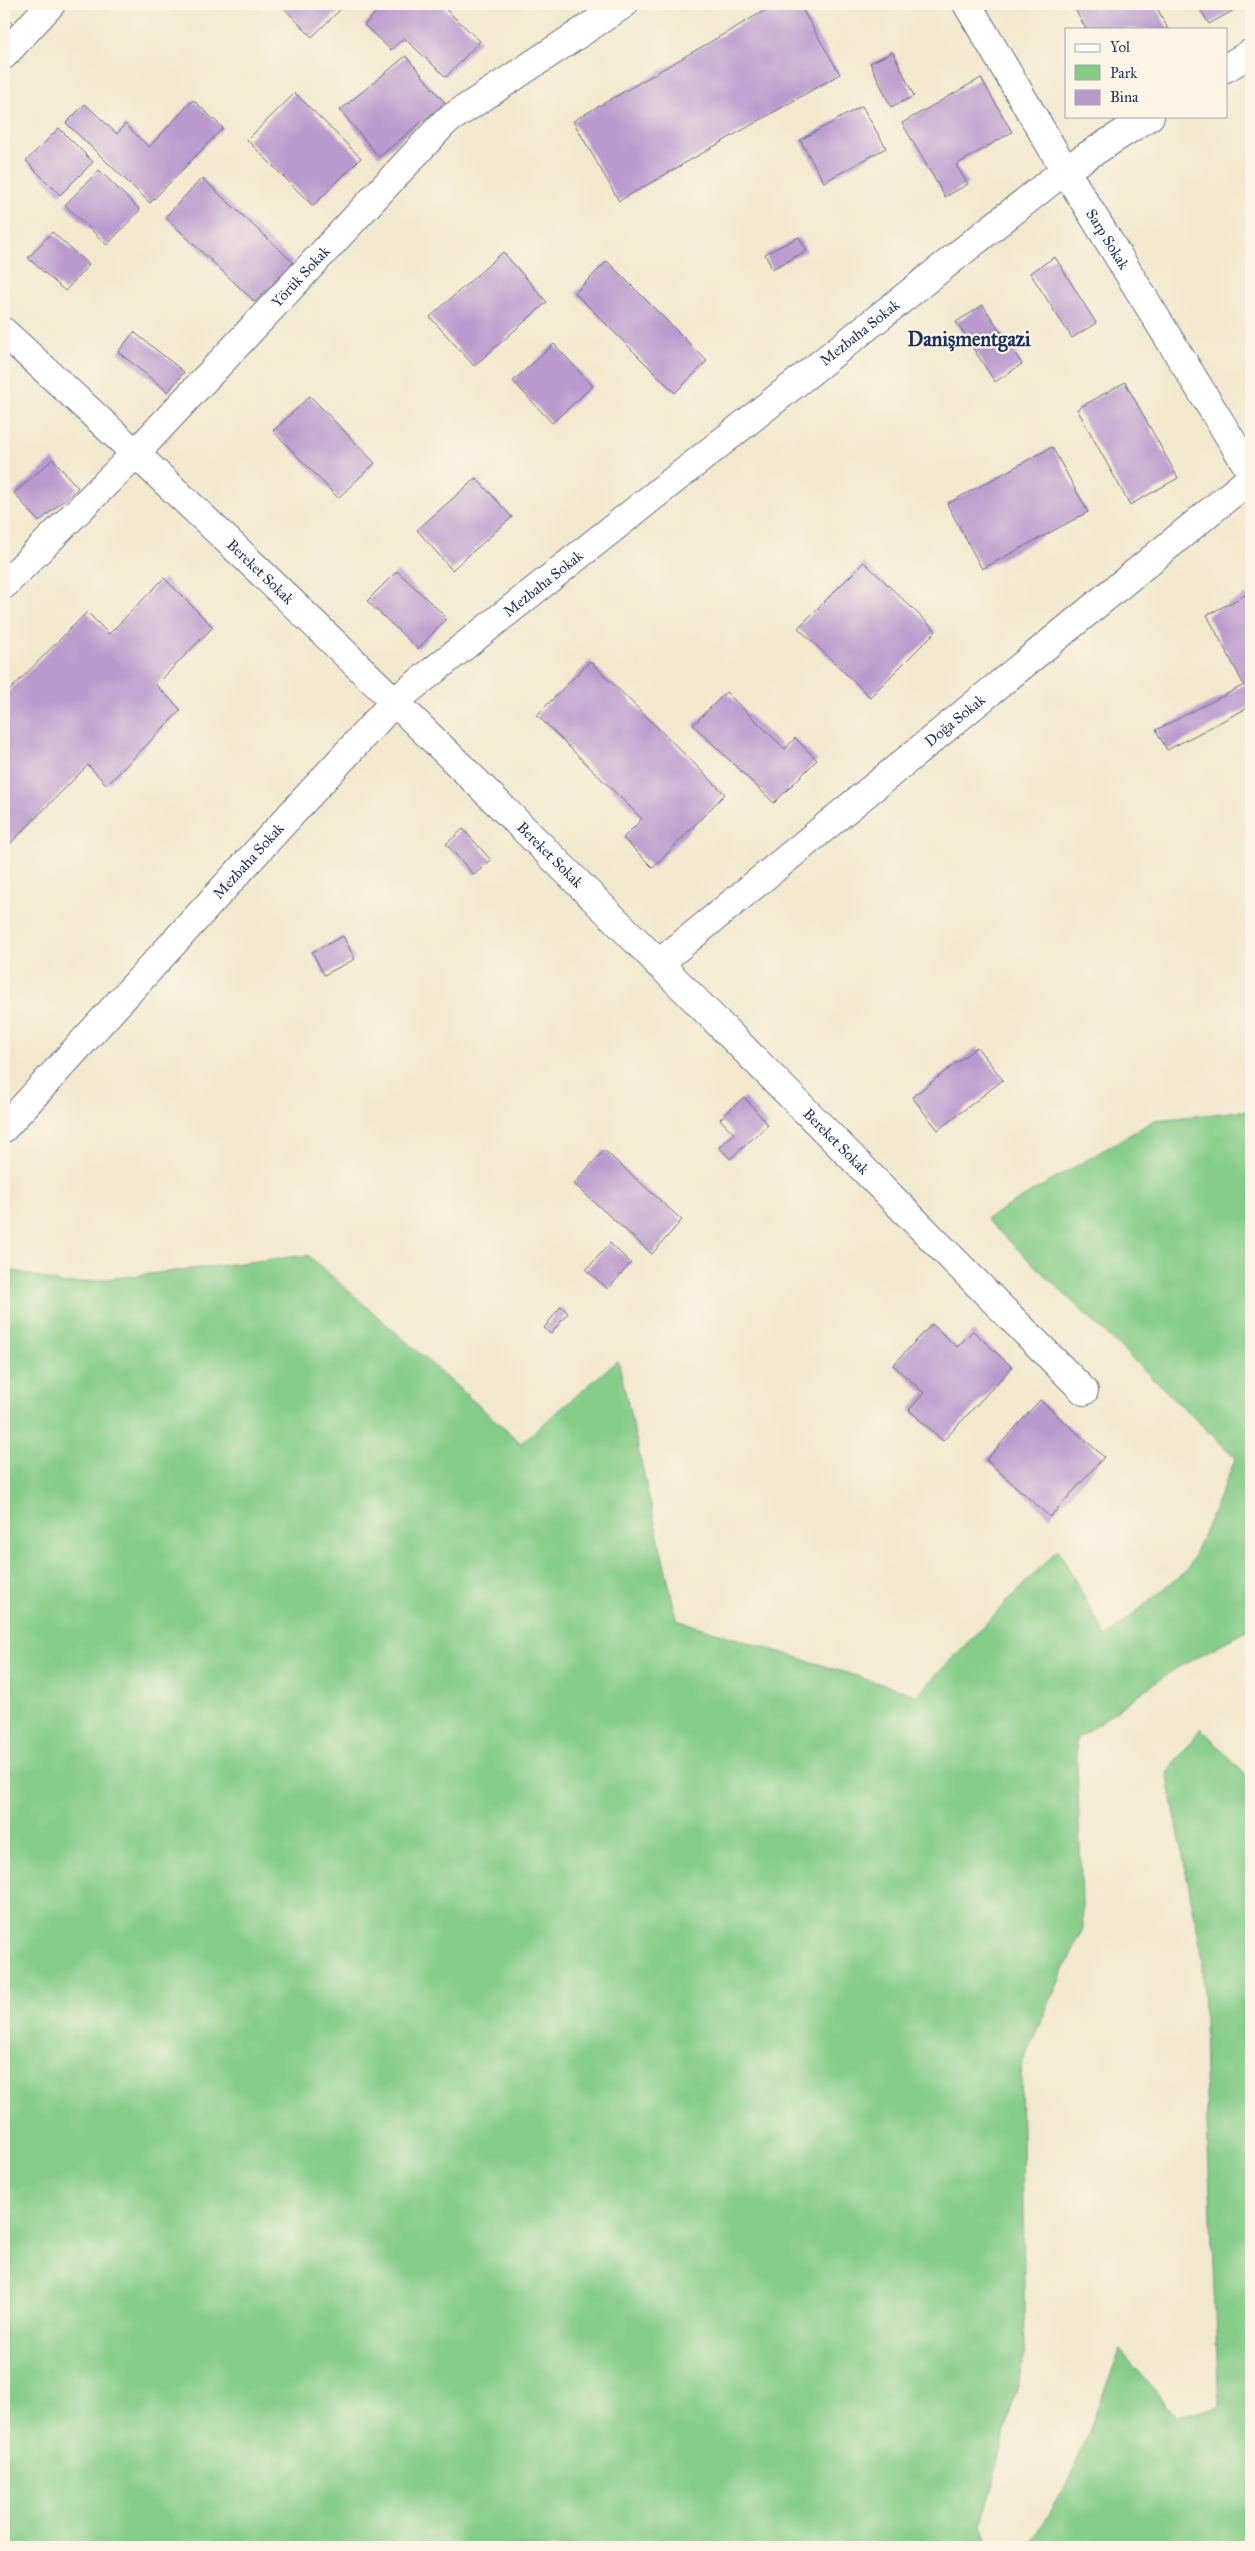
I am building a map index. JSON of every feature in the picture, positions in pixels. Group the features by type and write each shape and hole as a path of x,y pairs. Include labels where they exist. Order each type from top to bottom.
{"street":[{"path":"4,55 52,4"},
{"name":"Yörük Sokak","path":"4,585 136,453 445,122 624,4"},
{"name":"Sarp Sokak","path":"967,4 1065,170 1251,472"},
{"path":"1228,67 1251,53"},
{"name":"Mezbaha Sokak","path":"4,1128 395,701 1065,170 1147,118"},
{"name":"Bereket Sokak","path":"4,332 136,453 395,701 1084,1390"},
{"name":"Doğa Sokak","path":"658,964 1251,478"}],"green space":[{"path":"1251,1110 1251,1628 1175,1669 1076,1739 1083,1928 1021,2065 1025,2354 982,2524 990,2547 4,2547 4,1268 65,1284 308,1255 521,1443 618,1360 677,1620 917,1695 1058,1549 1106,1637 1188,1569 1236,1458 986,1219 1155,1120"},
{"path":"1201,1728 1251,1781 1251,2547 1030,2547 1072,2475 1120,2350 1177,2416 1219,2407 1205,2074 1203,1960 1167,1773"}],"building":[{"path":"280,4 336,4 341,9 312,37"},
{"path":"384,4 440,4 480,41 446,77 404,38 391,50 364,25"},
{"path":"776,4 799,4 840,74 619,201 573,121"},
{"path":"1072,4 1155,4 1167,28 1085,28"},
{"path":"1197,4 1245,4 1209,24"},
{"path":"4,15 15,27 4,37"},
{"path":"893,52 914,96 891,107 870,63"},
{"path":"406,56 445,103 379,157 340,110"},
{"path":"981,78 1012,132 956,165 968,184 945,197 902,123"},
{"path":"295,93 361,158 313,206 247,140"},
{"path":"193,100 223,128 150,203 66,123 85,104 117,134 125,124 149,147"},
{"path":"862,106 886,148 824,182 800,140"},
{"path":"59,128 93,162 60,195 26,161"},
{"path":"99,170 140,210 107,245 65,205"},
{"path":"202,178 293,262 255,302 165,217"},
{"path":"52,232 89,265 65,291 28,258"},
{"path":"799,237 807,251 772,269 765,254"},
{"path":"503,252 547,302 474,366 430,317"},
{"path":"1055,257 1096,323 1072,338 1030,273"},
{"path":"607,261 707,361 675,393 575,293"},
{"path":"983,305 1022,364 995,382 956,322"},
{"path":"134,332 184,372 168,392 118,352"},
{"path":"554,344 593,386 552,423 513,381"},
{"path":"1125,382 1178,478 1130,505 1077,409"},
{"path":"310,396 375,463 338,498 273,431"},
{"path":"1052,447 1088,512 982,569 947,504"},
{"path":"53,459 78,488 39,522 14,493"},
{"path":"476,478 512,517 452,570 417,530"},
{"path":"864,562 936,631 870,697 798,628"},
{"path":"397,571 447,618 418,649 367,601"},
{"path":"164,578 213,627 156,685 181,710 107,785 88,765 4,850 4,696 87,612 109,634"},
{"path":"1251,592 1251,706 1167,750 1156,730 1244,685 1207,615"},
{"path":"590,661 725,794 653,868 623,838 642,819 537,715"},
{"path":"726,692 785,749 795,738 817,760 774,803 693,725"},
{"path":"463,829 491,860 474,875 446,844"},
{"path":"343,936 355,959 324,975 312,952"},
{"path":"977,1047 1003,1080 938,1130 912,1097"},
{"path":"744,1097 768,1125 730,1159 719,1147 734,1134 720,1119"},
{"path":"604,1150 682,1220 652,1254 574,1184"},
{"path":"610,1243 631,1263 608,1289 586,1270"},
{"path":"561,1306 568,1313 551,1334 544,1328"},
{"path":"932,1324 957,1347 973,1331 1012,1367 943,1441 909,1410 924,1393 893,1365"},
{"path":"1040,1400 1104,1457 1050,1517 986,1460"}],"district":[{"name":"Danişmentgazi","path":"969,339"}]}
